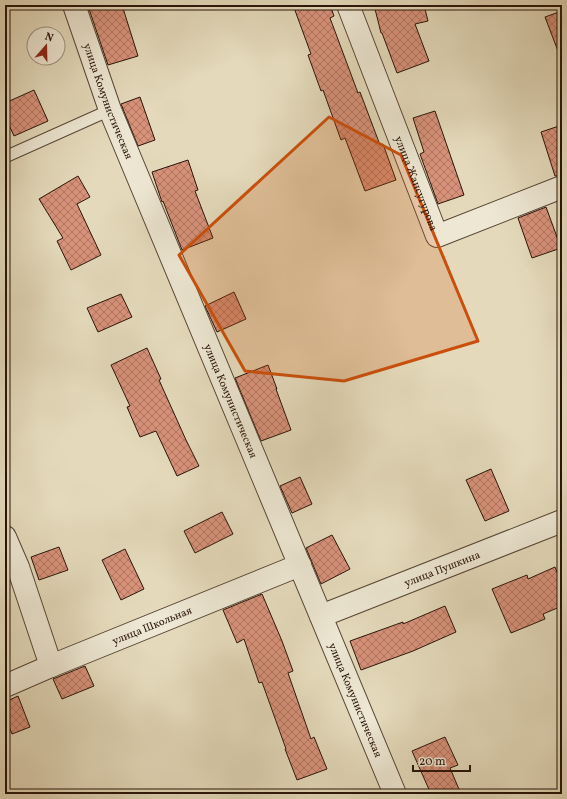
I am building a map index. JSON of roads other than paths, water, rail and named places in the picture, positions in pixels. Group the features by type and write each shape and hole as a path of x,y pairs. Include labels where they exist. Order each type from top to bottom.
{"street":[{"name":"улица Комунистическая","path":"74,5 110,110 395,794"},
{"name":"улица Жансугурова","path":"348,5 437,236 562,187"},
{"name":"улица Пушкина","path":"321,616 562,521"},
{"path":"5,537 18,567 51,666"},
{"name":"улица Школьная","path":"5,686 300,565"}],"lane":[{"path":"5,157 110,110"}]}
